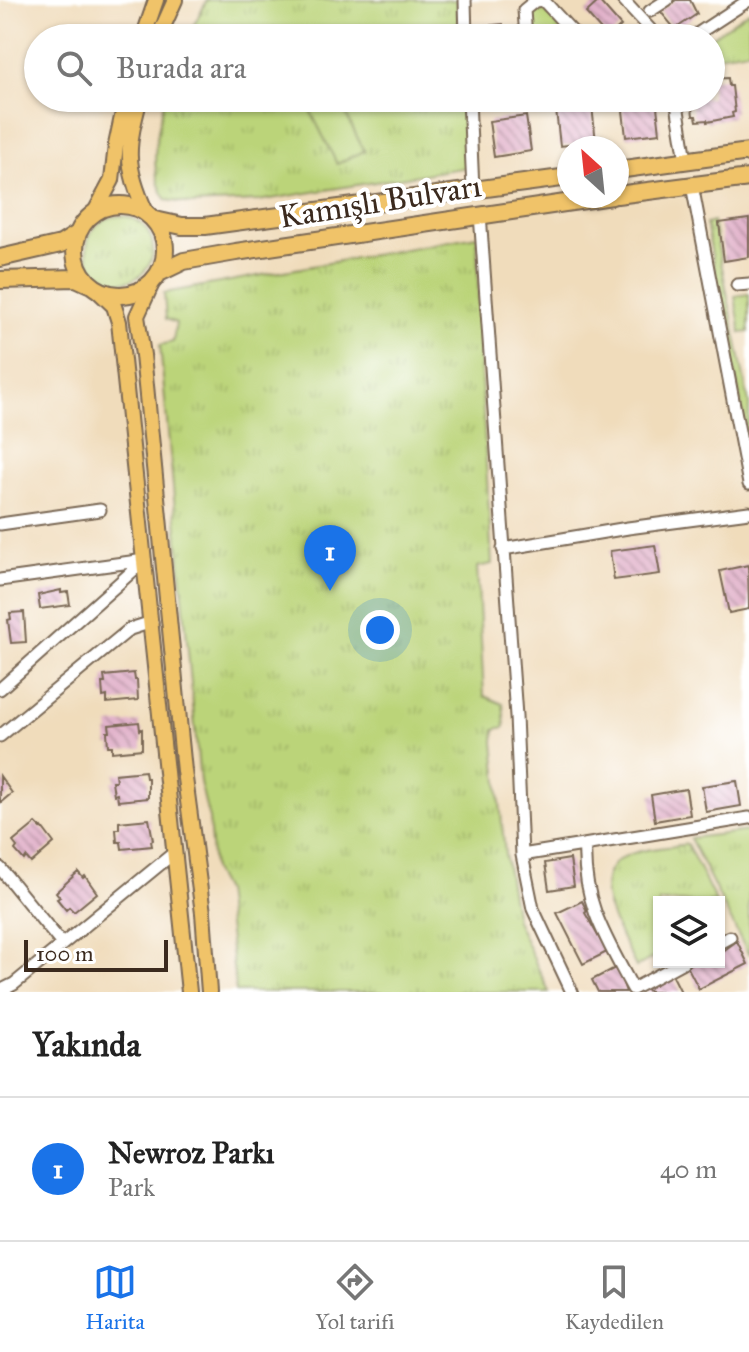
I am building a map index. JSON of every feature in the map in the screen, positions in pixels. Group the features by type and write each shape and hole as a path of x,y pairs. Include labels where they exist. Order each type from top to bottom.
{"highway":[{"path":"629,168 749,152"},
{"name":"Kamışlı Bulvarı","path":"629,194 749,178"},
{"name":"Kamışlı Bulvarı","path":"150,216 182,226 205,226 557,179"},
{"path":"0,280 76,278 106,293 135,293 156,277 164,262 165,240 150,216 121,204 95,212 84,222 77,234 75,249 83,276 93,286"},
{"name":"Kamışlı Bulvarı","path":"156,277 184,261 557,204"},
{"path":"0,258 61,244 77,234"}],"main road":[{"path":"148,24 156,0"},
{"path":"164,24 175,0"},
{"path":"95,212 112,180 123,112"},
{"path":"138,112 128,166 150,216"},
{"path":"156,277 137,316 184,771 203,913 209,992"},
{"path":"93,286 114,306 119,322 189,992"}],"street":[{"path":"465,0 466,24"},
{"path":"525,24 524,10 528,4 543,0 565,24"},
{"path":"623,0 645,24"},
{"path":"650,11 667,0"},
{"path":"712,24 749,0"},
{"path":"470,112 473,190"},
{"path":"678,112 686,160"},
{"path":"692,185 749,484"},
{"path":"480,214 516,716 522,855 533,909 572,992"},
{"path":"0,524 100,510"},
{"path":"503,549 749,512"},
{"path":"0,580 145,560"},
{"path":"0,689 145,560"},
{"path":"0,736 130,629 152,622"},
{"path":"522,855 749,818"},
{"path":"585,845 586,885 590,902 633,989 672,968"},
{"path":"0,991 14,984 175,852"},
{"path":"0,868 62,944"}],"green space":[{"path":"207,0 457,0 458,24 194,24"},
{"path":"541,6 557,24 531,24 531,14"},
{"path":"749,11 749,50 725,54 725,28"},
{"path":"162,112 464,112 468,167 258,201 191,204 167,200 161,189 155,163"},
{"path":"311,112 345,112 364,151 337,164"},
{"path":"120,216 143,226 153,249 143,272 120,282 97,272 87,249 97,226"},
{"path":"713,222 749,403 749,444 706,224"},
{"path":"477,236 480,361 492,564 477,567 484,696 503,704 505,727 495,729 494,742 505,854 516,920 549,992 236,992 224,891 213,870 209,819 200,782 160,345 173,342 176,323 166,319 164,293"},
{"path":"749,294 749,332 741,333 735,296"},
{"path":"749,831 749,956 725,908 725,896 719,896 690,838"},
{"path":"687,844 713,896 653,896 653,957 636,967 613,919 605,886 608,872 618,860 637,852"}],"building":[{"path":"676,0 690,0 697,14 682,24 671,24 660,11"},
{"path":"599,1 619,24 596,24 586,13"},
{"path":"725,78 732,86 733,117 697,121 693,112 725,112"},
{"path":"556,112 593,112 595,136 559,136"},
{"path":"623,112 658,112 660,133 626,136"},
{"path":"526,116 531,151 494,157 489,121"},
{"path":"749,219 749,257 724,261 719,223"},
{"path":"655,545 660,574 614,580 610,551"},
{"path":"748,565 749,609 729,613 720,571"},
{"path":"61,590 61,593 68,592 70,605 40,609 38,595"},
{"path":"24,612 26,642 11,643 10,613"},
{"path":"134,673 138,700 107,703 107,696 103,697 104,676"},
{"path":"139,722 142,749 112,752 112,746 108,746 109,725"},
{"path":"145,771 148,798 118,801 112,781 116,781 115,774"},
{"path":"0,776 12,793 0,803"},
{"path":"737,781 741,806 706,812 702,786"},
{"path":"686,789 690,815 655,821 651,795"},
{"path":"149,819 152,846 122,849 121,842 117,842 119,822"},
{"path":"36,823 54,843 31,863 15,850 17,847 13,842"},
{"path":"570,859 574,886 549,890 545,863"},
{"path":"78,872 83,878 85,876 97,893 74,912 69,907 66,910 57,899 60,897 56,892"},
{"path":"582,901 587,911 585,913 607,952 583,964 557,913"},
{"path":"737,941 748,964 699,989 688,968 725,968 725,950"},
{"path":"617,967 626,992 598,992 592,980"},
{"path":"672,974 681,992 649,992 647,989"}],"place":[{"name":"Newroz Parkı","path":"330,591"}]}
